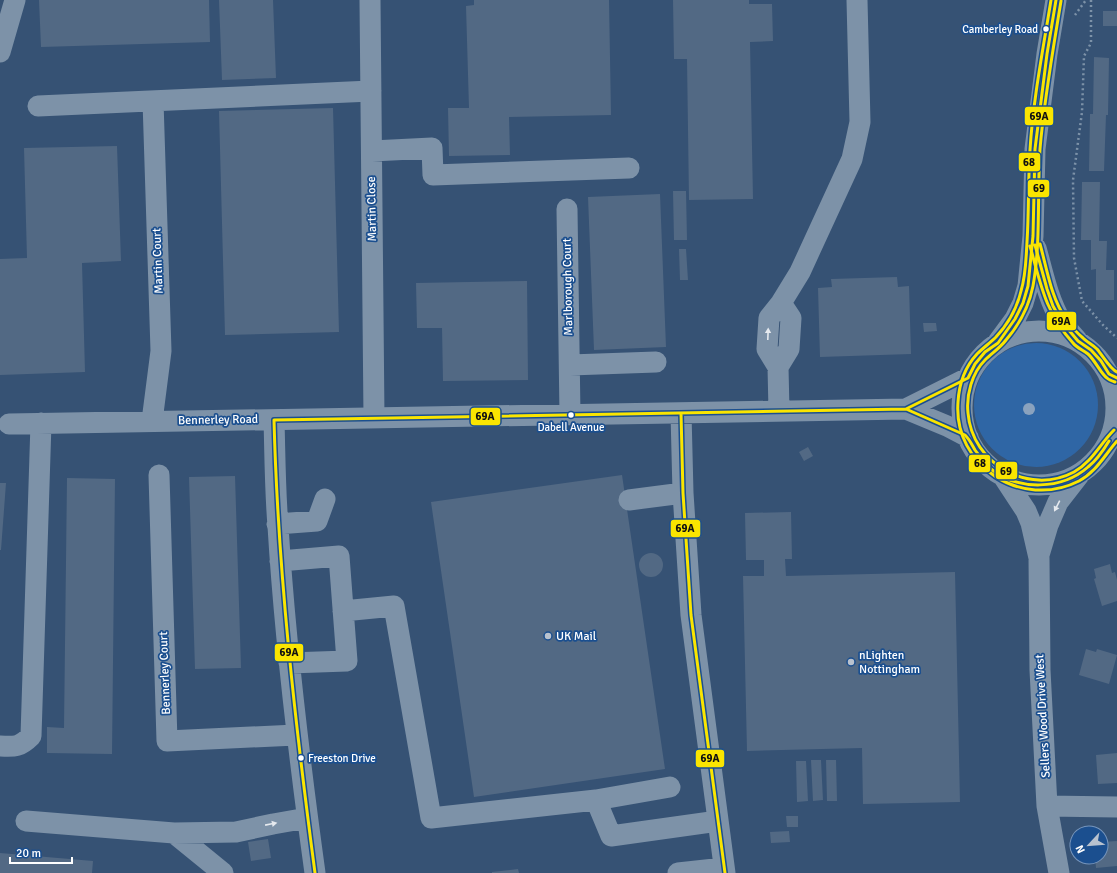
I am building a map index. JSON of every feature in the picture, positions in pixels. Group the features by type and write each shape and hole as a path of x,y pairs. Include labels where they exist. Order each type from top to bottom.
{"street":[{"path":"0,52 15,0"},
{"name":"Martin Close","path":"370,0 374,418"},
{"path":"779,411 778,367 789,350 791,318 781,303 800,272 808,255 852,159 857,140 860,122 857,0"},
{"path":"998,343 1015,319 1023,303 1028,286 1033,236 1035,149 1046,61 1056,0"},
{"path":"38,106 371,91"},
{"name":"Martin Court","path":"152,422 161,351 153,100"},
{"path":"372,151 432,148 433,175 629,168"},
{"name":"Marlborough Court","path":"567,209 570,415"},
{"path":"1033,236 1053,306 1062,322 1078,341"},
{"path":"1045,330 1062,334 1078,341 1091,350 1113,376 1117,404 1113,438 1093,464 1080,474 1064,482 1047,485 1025,484 1003,476 992,469 982,460 974,449 963,422 963,392 975,364 985,352 998,343 1012,335 1028,331 1045,330"},
{"path":"570,365 656,362"},
{"name":"Bennerley Road","path":"906,409 968,378"},
{"name":"Bennerley Road","path":"9,424 906,409 941,423 968,437"},
{"path":"678,873 725,871 691,615 683,493 681,413"},
{"path":"274,420 277,524 289,664 296,735 314,873"},
{"path":"0,746 15,747 24,743 31,736 41,423"},
{"name":"Sellers Wood Drive West","path":"1039,558 1048,525 1058,502 1080,474"},
{"name":"Bennerley Court","path":"159,475 167,741 296,735"},
{"name":"Sellers Wood Drive West","path":"1003,476 1026,511 1031,523 1039,558 1040,670 1047,806 1059,873"},
{"path":"629,500 683,493"},
{"path":"277,524 317,521 325,499"},
{"path":"280,561 339,556 346,661 289,664"},
{"path":"343,611 394,606 431,818 596,800 670,787"},
{"path":"596,800 611,836 718,821"},
{"path":"1047,806 1117,807"},
{"path":"26,821 174,833 236,832 307,818"},
{"path":"174,833 223,873"}],"path":[{"path":"1091,0 1091,43 1084,56 1082,112 1073,180 1074,258 1082,301 1103,325 1117,338"}],"shaded area":[{"path":"1036,343 1048,344 1060,348 1070,353 1080,361 1088,371 1093,381 1097,393 1097,417 1093,429 1088,439 1080,449 1070,457 1060,462 1048,466 1036,467 1024,466 1012,462 1002,457 992,449 984,439 979,429 975,417 974,405 975,393 979,381 984,371 992,361 1002,353 1012,348 1024,344"}],"building":[{"path":"39,0 209,0 210,42 41,47"},
{"path":"219,0 273,0 276,78 222,80"},
{"path":"474,0 609,0 611,115 509,117 510,155 449,156 448,108 469,108 466,6 474,5"},
{"path":"673,0 749,0 749,4 772,4 773,41 750,42 753,199 689,200 687,59 674,59"},
{"path":"1103,11 1117,11 1117,26 1103,26"},
{"path":"1094,57 1109,58 1108,115 1106,115 1104,171 1089,171 1090,114 1093,114"},
{"path":"333,108 339,332 225,335 219,111"},
{"path":"117,146 121,261 82,263 85,372 0,375 0,259 27,258 24,148"},
{"path":"1082,182 1100,182 1099,241 1107,241 1106,270 1114,270 1114,300 1096,300 1096,269 1091,270 1091,240 1081,240"},
{"path":"673,191 686,191 687,240 674,240"},
{"path":"660,194 666,347 594,350 588,197"},
{"path":"679,249 686,249 688,280 680,280"},
{"path":"897,277 898,287 909,286 911,354 820,357 818,288 832,287 831,279"},
{"path":"527,281 528,380 443,381 442,328 417,328 416,283"},
{"path":"923,323 936,323 937,331 924,332"},
{"path":"808,447 813,456 804,461 799,452"},
{"name":"UK Mail","path":"622,475 665,769 474,797 431,502"},
{"path":"235,476 241,668 195,669 189,477"},
{"path":"67,478 115,479 112,754 47,753 47,727 64,728"},
{"path":"0,483 6,483 1,550 0,550"},
{"name":"nLighten Nottingham","path":"791,512 792,559 785,559 786,576 955,572 960,802 863,804 862,748 747,751 743,576 764,576 764,560 746,560 745,513"},
{"path":"651,553 656,554 662,560 662,570 656,576 651,577 646,576 640,570 639,565 640,560 646,554"},
{"path":"1110,564 1112,573 1115,572 1117,580 1117,601 1102,606 1094,579 1096,578 1094,569"},
{"path":"1086,649 1096,652 1097,649 1117,655 1109,684 1079,675"},
{"path":"1117,753 1117,783 1098,784 1096,755"},
{"path":"811,760 821,760 823,800 813,801"},
{"path":"826,760 836,760 837,801 827,801"},
{"path":"796,761 806,761 808,801 797,802"},
{"path":"786,816 798,816 798,827 787,827"},
{"path":"789,831 790,842 771,843 770,832"},
{"path":"268,839 271,858 251,861 248,842"},
{"path":"1117,841 1117,866 1096,868 1096,865 1109,865 1109,842"},
{"path":"0,853 93,861 92,873 0,873"},
{"path":"518,869 519,873 492,873 492,872"}],"transit line":[{"name":"68","path":"1051,0 1031,131 1028,219 1023,285 1017,304 1004,327 996,337 977,354 966,370 961,383 958,402 959,425 967,445 979,463 995,476 1014,486 1035,490 1057,489 1079,481 1095,468 1117,441"},
{"name":"69A","path":"906,409 968,378 975,364 985,352 998,343 1015,319 1023,303 1028,286 1033,236 1035,149 1047,54 1056,0"},
{"name":"69","path":"1061,1 1049,75 1040,149 1037,252 1033,286 1026,308 1015,328 1004,343 980,365 973,378 969,392 968,413 972,431 980,447 991,460 1006,471 1022,477 1039,480 1057,478 1074,472 1091,458 1114,430"},
{"name":"69","path":"1040,244 1053,293 1061,311 1076,332 1097,349 1109,365 1117,372"},
{"name":"69A","path":"1035,245 1047,289 1053,306 1062,322 1078,341 1091,350 1101,361 1109,374 1117,378"},
{"name":"68","path":"1030,246 1045,298 1056,320 1075,345 1091,357 1105,376 1115,382"},
{"name":"69A","path":"315,873 288,647 279,534 274,420 906,409 965,435 991,469 1002,476 1014,481 1040,485 1053,484 1077,475 1094,461 1109,441"},
{"name":"69A","path":"681,413 683,493 691,615 725,873"}],"place":[{"name":"Camberley Road","path":"1046,29"},
{"name":"Dabell Avenue","path":"571,415"},
{"name":"UK Mail","path":"548,636"},
{"name":"nLighten Nottingham","path":"851,662"},
{"name":"Freeston Drive","path":"301,758"}]}
